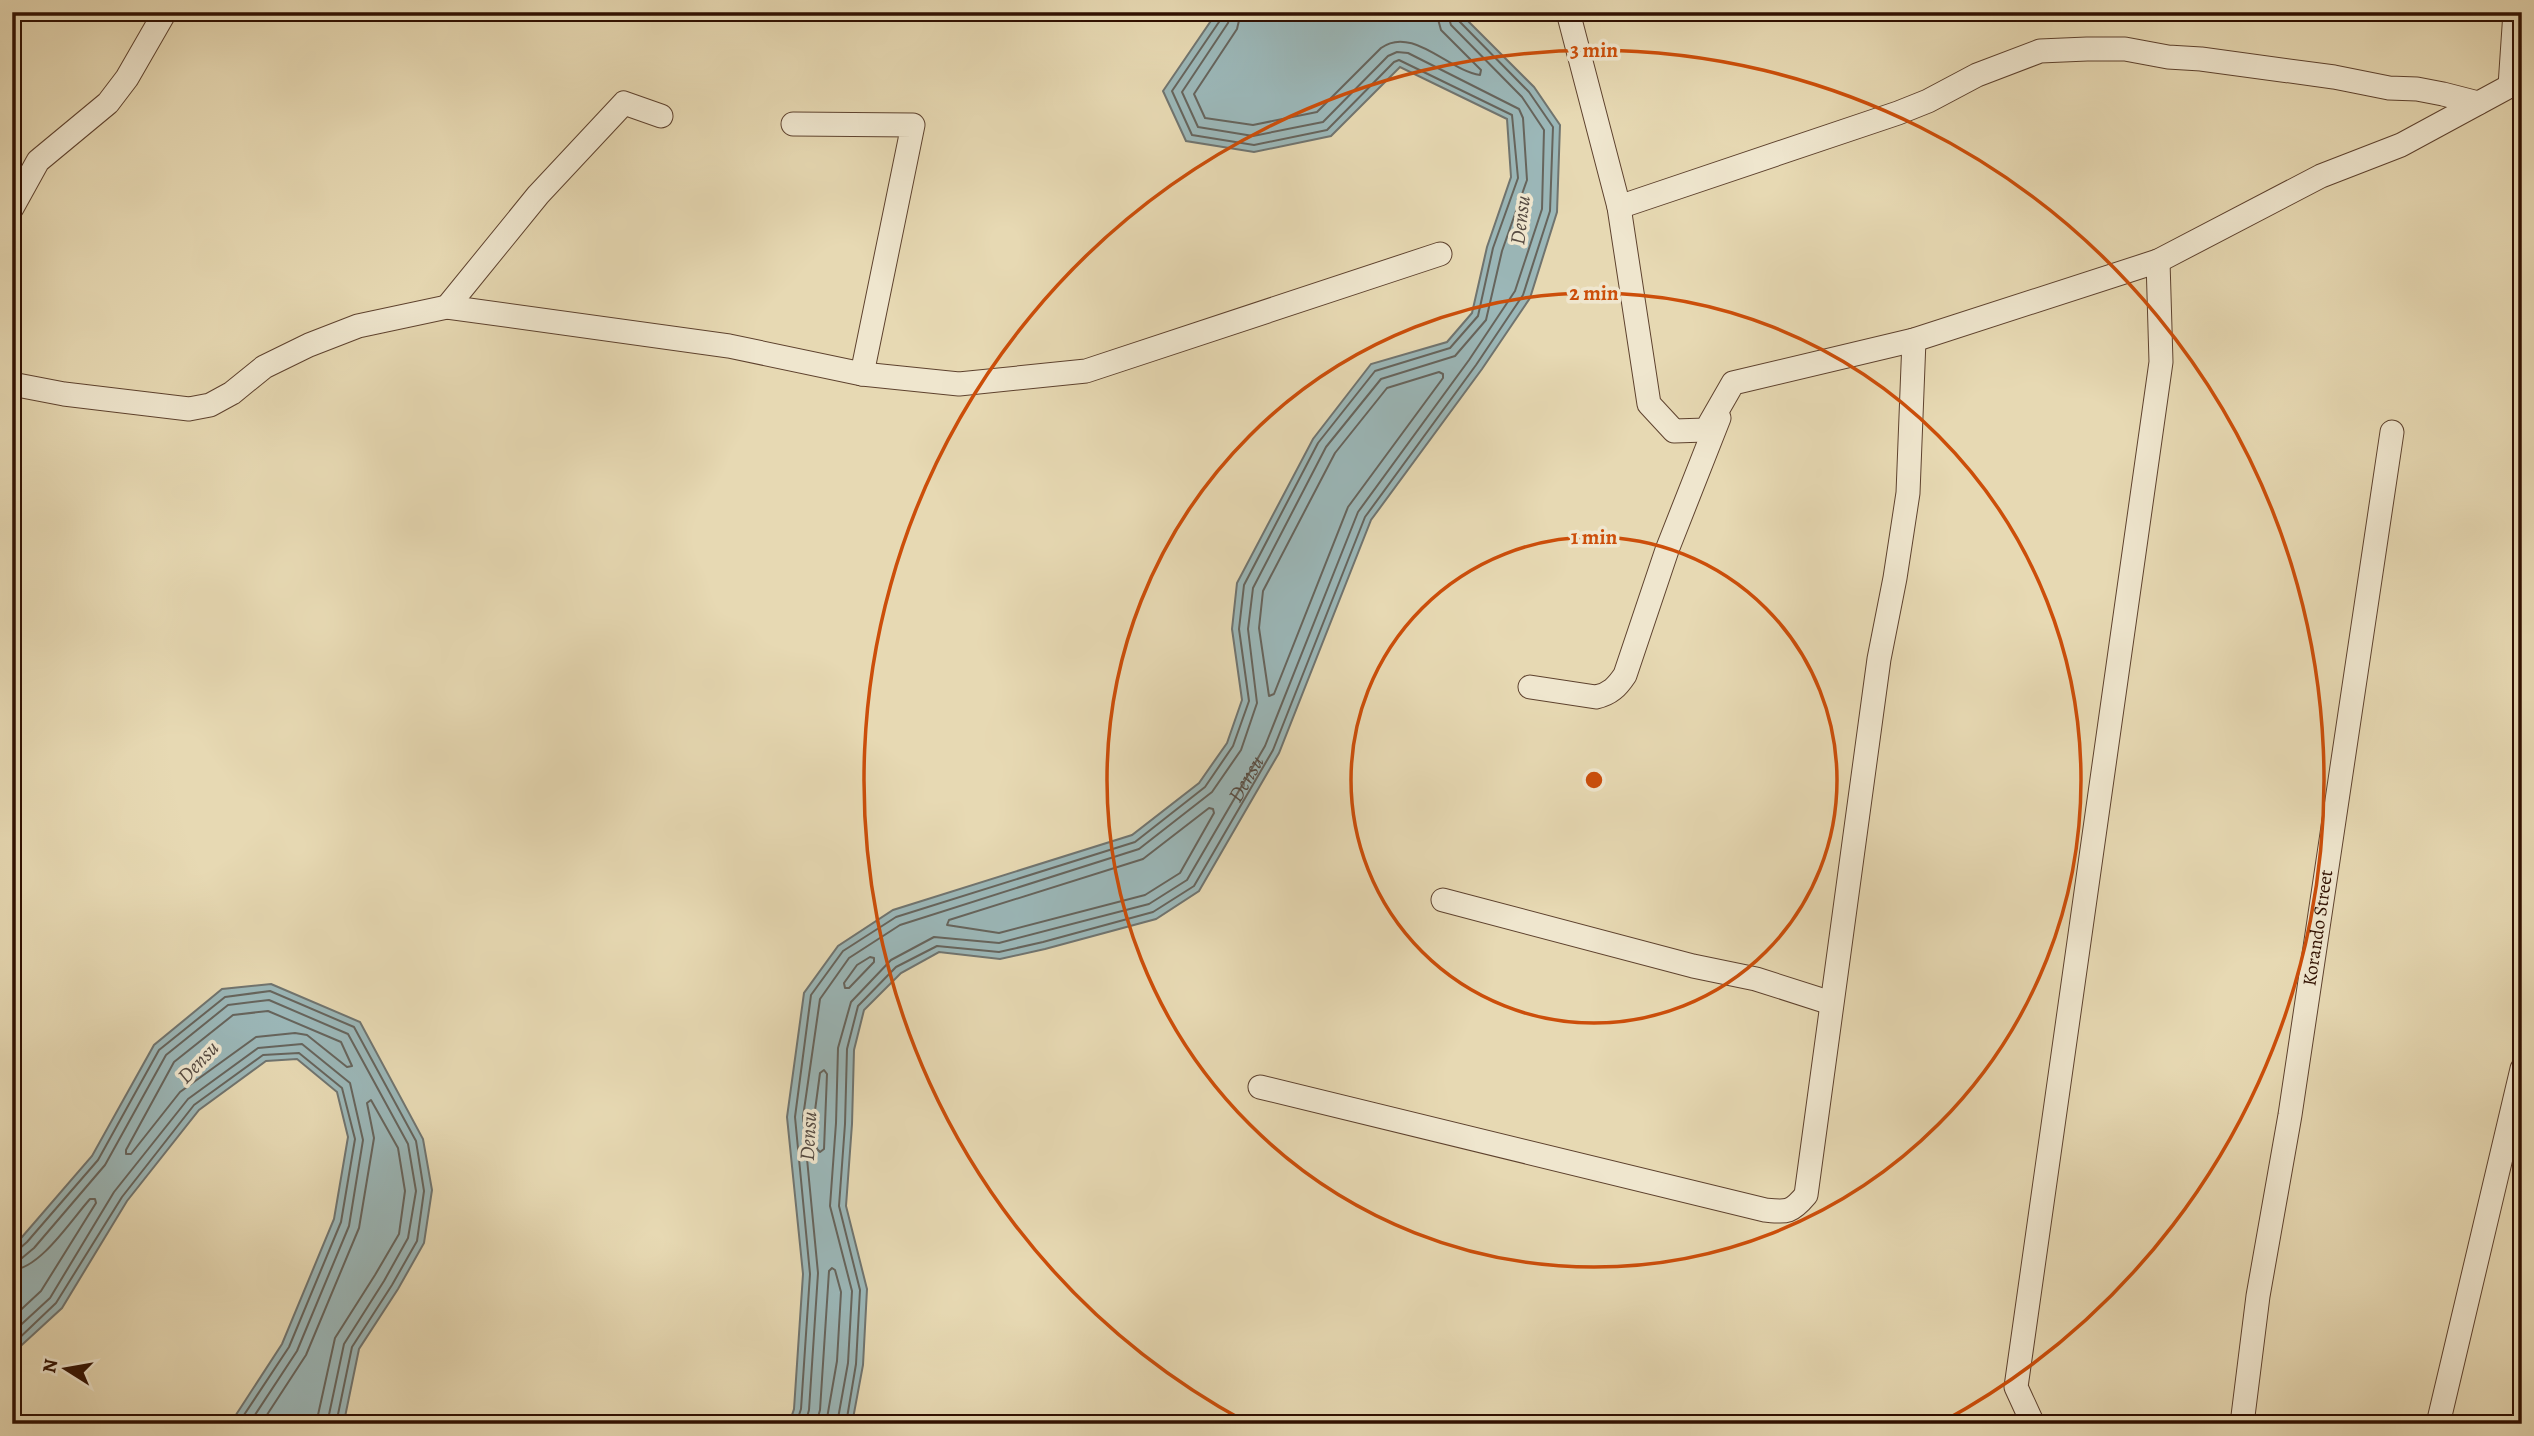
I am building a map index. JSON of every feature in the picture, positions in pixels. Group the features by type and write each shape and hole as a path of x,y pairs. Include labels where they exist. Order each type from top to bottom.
{"street":[{"path":"12,208 38,161 108,103 143,53 165,12"},
{"path":"1568,12 1619,207 1649,404 1674,431 1706,430 1733,383 1914,340 2158,261 2321,176 2401,145 2516,85 2515,12"},
{"path":"1619,207 1898,113 1928,101 1977,75 2040,51 2125,50 2201,59 2334,77 2389,88 2417,89 2478,103"},
{"path":"447,307 538,195 624,103 661,116"},
{"path":"793,124 913,125 862,374"},
{"path":"12,384 64,394 189,409 210,405 232,393 264,367 309,345 358,326 447,307 729,346 862,374 959,384 1086,371 1440,254"},
{"path":"2033,1424 2016,1387 2161,362 2158,261"},
{"path":"1260,1087 1765,1210 1790,1211 1806,1195 1879,659 1908,494 1914,340"},
{"path":"1530,687 1596,697 1606,695 1620,683 1667,550 1733,383"},
{"name":"Korando Street","path":"2242,1424 2258,1296 2291,1115 2392,432"},
{"path":"1443,900 1693,966 1756,979 1831,1003"},
{"path":"2438,1424 2522,1069"}],"water":[{"name":"Densu","path":"1217,12 1459,12 1534,87 1560,125 1557,212 1530,298 1482,369 1371,520 1279,753 1199,891 1156,919 1045,949 1000,959 939,952 901,973 864,1010 854,1050 846,1206 867,1289 863,1365 852,1424 789,1424 794,1409 803,1274 787,1117 804,993 838,946 893,910 1132,835 1199,783 1227,743 1242,700 1232,629 1237,583 1313,439 1371,364 1447,342 1472,313 1487,247 1511,177 1507,119 1400,67 1331,136 1254,152 1186,141 1163,91"},
{"name":"Densu","path":"271,984 360,1022 423,1139 432,1190 424,1243 359,1349 345,1417 341,1424 230,1424 282,1344 334,1219 348,1137 337,1092 297,1059 266,1061 199,1110 127,1201 62,1308 12,1354 12,1246 92,1156 154,1045 222,989"}]}
